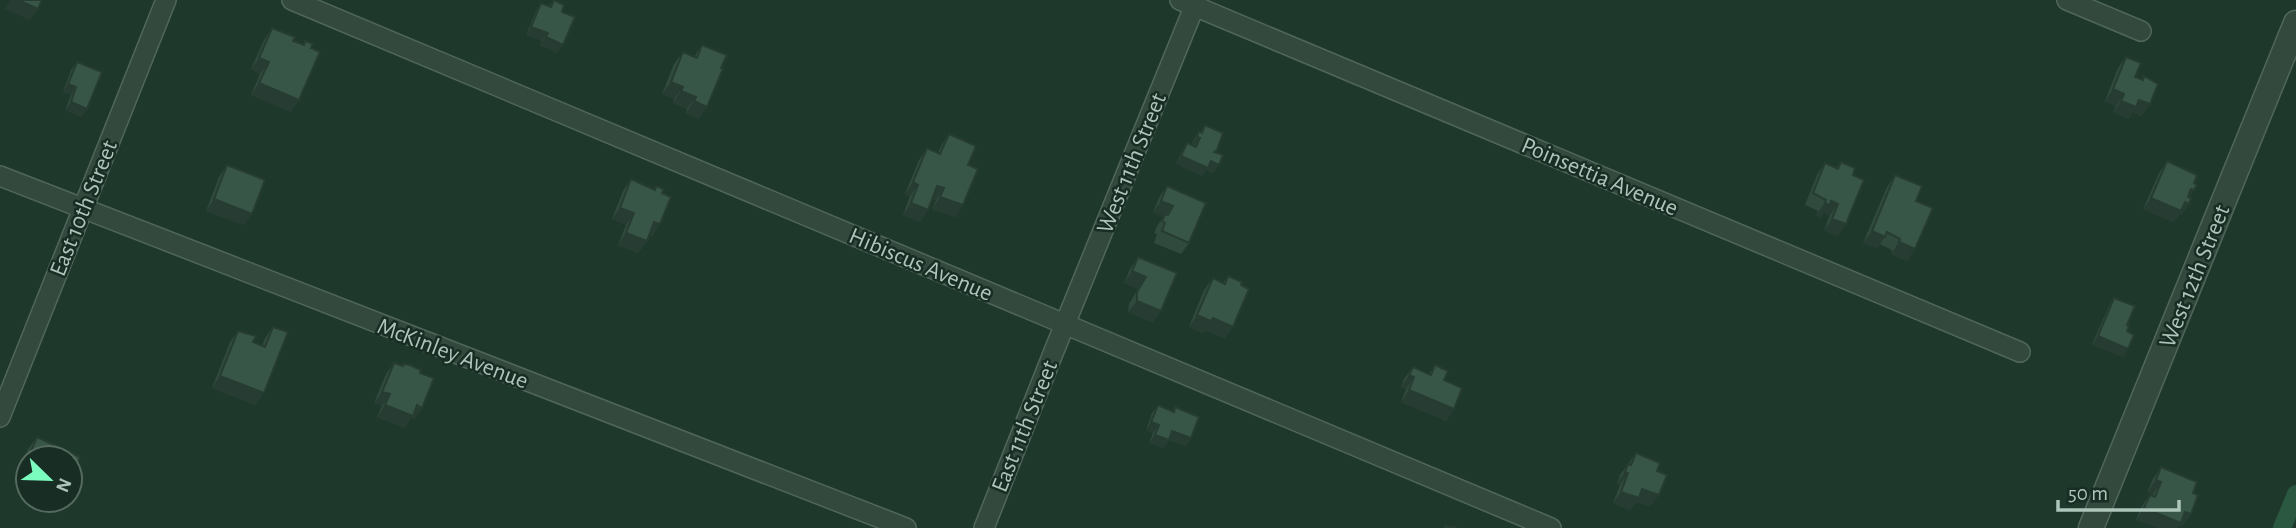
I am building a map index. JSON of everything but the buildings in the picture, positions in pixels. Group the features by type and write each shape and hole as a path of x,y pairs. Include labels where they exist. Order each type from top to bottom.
{"street":[{"name":"East 10th Street","path":"0,417 166,0"},
{"name":"Hibiscus Avenue","path":"292,0 1551,528"},
{"path":"2067,0 2141,31"},
{"name":"West 11th Street","path":"1065,326 1190,2"},
{"name":"Poinsettia Avenue","path":"1190,2 2020,352"},
{"name":"West 12th Street","path":"2091,528 2296,23"},
{"name":"McKinley Avenue","path":"0,176 906,528"},
{"name":"East 11th Street","path":"984,528 1065,326"}],"waterway":[{"path":"2282,528 2296,494"}]}
